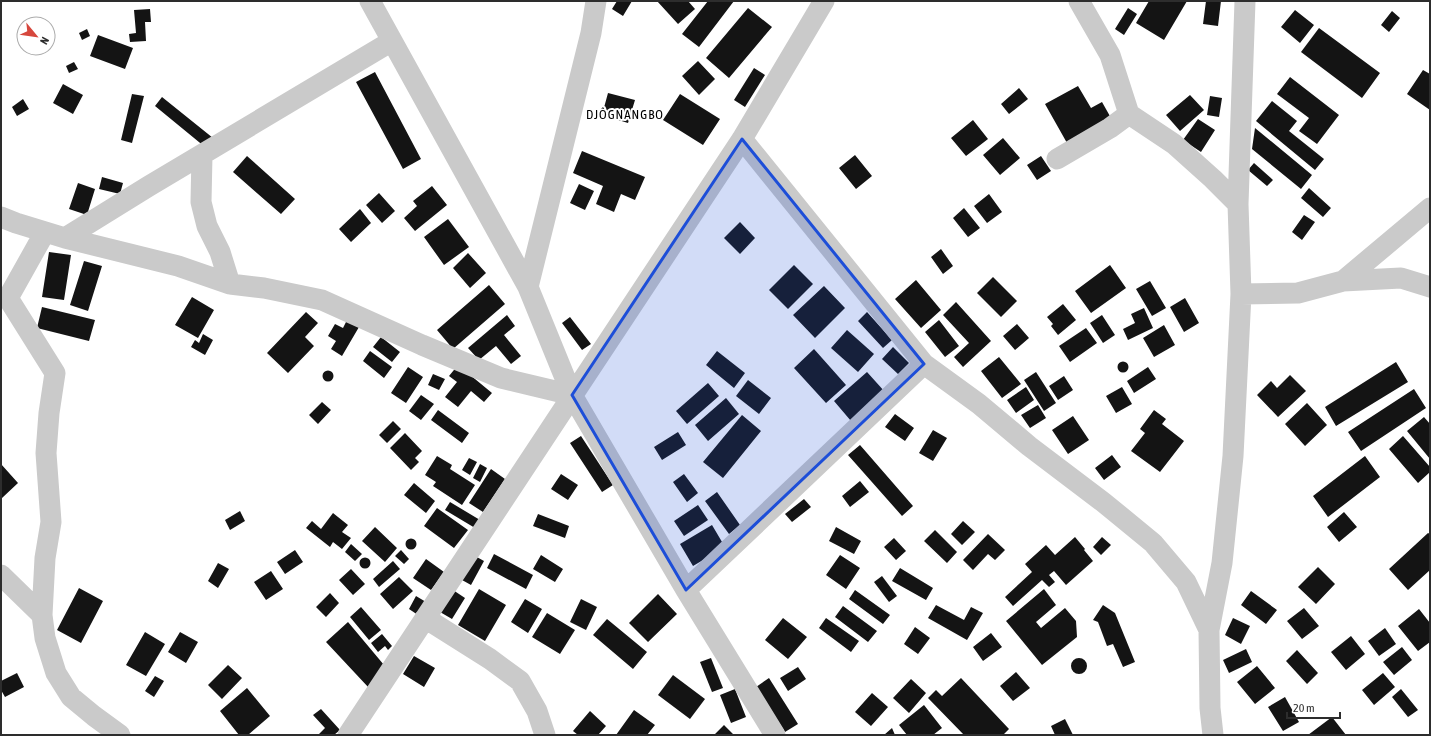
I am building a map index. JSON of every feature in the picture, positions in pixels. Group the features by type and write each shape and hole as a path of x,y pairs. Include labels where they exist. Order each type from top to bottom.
{"street":[{"path":"370,1 528,287 572,395 686,590 774,735"},
{"path":"528,287 591,33 596,1"},
{"path":"348,735 742,139 824,1"},
{"path":"1079,1 1110,55 1129,114 1174,144 1238,204"},
{"path":"1213,735 1210,708 1209,630 1222,563 1232,464 1241,294 1238,204 1245,1"},
{"path":"66,238 148,186 392,41"},
{"path":"1057,159 1110,128 1129,114"},
{"path":"742,139 924,364 979,404 1153,543 1186,582 1209,630"},
{"path":"202,155 201,202 207,226 220,252 230,284"},
{"path":"1343,281 1430,208"},
{"path":"1,217 66,238 178,266 230,284 264,288 322,300 422,345 501,378 572,395"},
{"path":"45,232 4,301 55,373 49,413 46,453 50,522 42,615 45,638 56,673 71,696 94,716 120,735"},
{"path":"1241,294 1298,293 1343,281 1401,278 1430,287"},
{"path":"686,590 924,364"},
{"path":"1,575 42,615"},
{"path":"425,618 520,680 537,711 545,735"}],"highlighted area":[{"path":"742,139 924,364 686,590 572,395"}],"building":[{"path":"617,1 632,1 623,16 612,9"},
{"path":"657,1 688,1 695,9 678,24"},
{"path":"708,1 734,1 699,47 682,34"},
{"path":"1149,1 1187,1 1164,40 1136,23"},
{"path":"1206,1 1221,1 1218,26 1203,24"},
{"path":"748,8 772,27 729,78 706,58"},
{"path":"1128,8 1137,14 1124,35 1115,29"},
{"path":"150,9 151,22 145,22 146,41 130,42 129,34 136,33 134,10"},
{"path":"1295,10 1314,25 1300,43 1281,27"},
{"path":"1392,11 1400,18 1389,32 1381,25"},
{"path":"1319,28 1380,73 1362,98 1301,52"},
{"path":"87,29 90,36 82,40 79,33"},
{"path":"98,35 133,48 125,69 90,56"},
{"path":"698,61 715,79 699,95 682,76"},
{"path":"74,62 78,69 69,73 66,66"},
{"path":"754,68 765,75 745,107 734,100"},
{"path":"1423,70 1430,74 1430,110 1407,94"},
{"path":"375,72 421,159 403,169 356,82"},
{"path":"1290,77 1339,115 1317,144 1299,131 1309,118 1277,94"},
{"path":"63,84 83,95 73,114 53,103"},
{"path":"1078,86 1091,108 1102,102 1111,118 1067,143 1045,104"},
{"path":"1019,88 1028,99 1009,114 1001,104"},
{"path":"608,93 635,100 628,123 602,115"},
{"path":"132,94 144,96 132,143 121,140"},
{"path":"680,94 720,119 703,145 663,120"},
{"path":"1190,95 1204,110 1180,131 1166,115"},
{"path":"1210,96 1222,98 1219,117 1207,115"},
{"path":"162,97 213,138 205,147 155,106"},
{"path":"23,99 29,109 17,116 12,107"},
{"path":"1272,101 1297,121 1289,131 1324,159 1315,170 1256,121"},
{"path":"1198,119 1215,130 1201,152 1183,140"},
{"path":"973,120 988,139 966,156 951,138"},
{"path":"1255,128 1312,175 1301,189 1252,149"},
{"path":"1003,138 1020,158 1000,175 983,155"},
{"path":"582,151 645,177 635,200 621,194 614,212 596,204 603,186 573,173"},
{"path":"855,155 872,176 856,189 839,168"},
{"path":"247,156 295,199 281,214 233,172"},
{"path":"1041,156 1051,171 1037,180 1027,165"},
{"path":"1254,163 1273,180 1267,186 1248,170"},
{"path":"102,177 123,183 120,194 99,189"},
{"path":"78,183 95,189 87,215 69,209"},
{"path":"579,184 594,191 585,210 570,203"},
{"path":"432,186 447,205 415,231 404,218 417,206 413,201"},
{"path":"1309,188 1331,208 1323,217 1301,198"},
{"path":"379,193 395,211 382,223 366,205"},
{"path":"989,194 1002,212 987,223 974,206"},
{"path":"964,208 980,228 968,237 953,218"},
{"path":"360,209 371,223 351,242 339,229"},
{"path":"1304,215 1315,222 1302,240 1292,232"},
{"path":"448,219 469,247 444,265 424,237"},
{"path":"740,222 755,238 740,254 724,238"},
{"path":"941,249 953,266 943,274 931,257"},
{"path":"49,252 71,255 64,300 42,297"},
{"path":"468,253 486,273 470,288 453,268"},
{"path":"84,261 102,266 88,311 70,305"},
{"path":"794,265 813,284 788,309 769,290"},
{"path":"1110,265 1126,288 1091,313 1075,291"},
{"path":"993,277 1017,301 1001,317 977,293"},
{"path":"916,280 941,310 921,328 895,299"},
{"path":"1150,281 1166,308 1152,316 1136,289"},
{"path":"489,285 505,304 453,349 437,330"},
{"path":"824,286 845,308 815,338 793,315"},
{"path":"192,297 214,310 198,338 175,325"},
{"path":"1185,298 1199,323 1184,332 1170,307"},
{"path":"956,302 991,341 963,367 954,357 969,343 943,315"},
{"path":"1063,304 1076,320 1058,335 1051,326 1053,324 1047,317"},
{"path":"42,307 95,320 89,341 37,328"},
{"path":"1144,308 1153,328 1128,340 1123,329 1135,323 1131,314"},
{"path":"306,312 318,323 305,337 314,346 288,373 267,353"},
{"path":"867,312 892,340 883,348 858,321"},
{"path":"507,315 515,326 504,335 521,356 511,364 496,346 479,360 468,348"},
{"path":"1102,315 1115,335 1103,343 1090,323"},
{"path":"570,317 591,344 582,350 562,323"},
{"path":"347,320 359,327 342,356 331,349 336,341 328,336 335,324 343,328"},
{"path":"939,320 959,346 945,357 925,332"},
{"path":"1017,324 1029,338 1015,350 1003,336"},
{"path":"1164,325 1175,345 1154,357 1143,338"},
{"path":"1086,328 1097,343 1070,362 1059,346"},
{"path":"847,330 874,354 858,372 831,348"},
{"path":"203,334 213,340 205,355 191,347 195,340 199,343"},
{"path":"381,337 400,352 392,362 373,347"},
{"path":"893,347 909,363 898,374 882,359"},
{"path":"814,349 846,385 826,403 794,368"},
{"path":"370,351 392,367 384,378 363,361"},
{"path":"717,351 745,373 734,388 706,365"},
{"path":"999,357 1021,384 1002,398 981,371"},
{"path":"1123,361 1127,363 1129,367 1127,371 1123,373 1119,371 1117,367 1119,363"},
{"path":"1396,362 1408,382 1336,426 1325,407"},
{"path":"458,365 492,393 484,402 471,391 458,407 445,397 457,382 449,376"},
{"path":"408,367 423,377 406,403 391,393"},
{"path":"1148,367 1156,379 1134,393 1127,381"},
{"path":"328,370 332,372 334,376 332,380 328,382 324,380 322,376 324,372"},
{"path":"867,372 885,392 851,421 834,401"},
{"path":"1036,372 1056,403 1044,411 1024,380"},
{"path":"433,374 445,379 439,390 428,385"},
{"path":"1290,375 1306,391 1278,417 1257,395 1271,381 1277,388"},
{"path":"1064,376 1073,390 1058,400 1049,386"},
{"path":"748,380 771,398 759,414 736,396"},
{"path":"708,383 719,396 687,424 676,411"},
{"path":"1026,387 1034,400 1016,413 1007,400"},
{"path":"1122,387 1132,404 1116,413 1106,396"},
{"path":"1414,389 1426,408 1361,451 1348,432"},
{"path":"421,395 434,404 421,420 409,411"},
{"path":"726,398 739,414 708,441 695,425"},
{"path":"322,402 331,410 318,424 309,415"},
{"path":"1307,403 1327,425 1305,446 1285,424"},
{"path":"1038,405 1046,418 1030,428 1021,415"},
{"path":"438,410 469,433 462,443 431,420"},
{"path":"1154,410 1166,419 1162,424 1184,441 1160,472 1131,451 1145,433 1140,429"},
{"path":"895,414 914,428 905,441 885,427"},
{"path":"742,415 761,431 723,478 703,462"},
{"path":"1073,416 1089,440 1068,454 1052,430"},
{"path":"1424,417 1430,424 1430,459 1407,431"},
{"path":"393,421 401,429 387,443 379,435"},
{"path":"933,430 947,438 933,461 919,453"},
{"path":"678,432 686,445 662,460 654,447"},
{"path":"405,433 422,451 415,458 419,462 411,470 390,448"},
{"path":"581,436 613,485 602,492 570,443"},
{"path":"1403,436 1430,467 1430,472 1418,483 1389,449"},
{"path":"860,445 913,506 902,516 848,455"},
{"path":"1112,455 1121,467 1104,480 1095,468"},
{"path":"437,456 452,465 450,469 475,485 462,505 433,486 436,482 425,475"},
{"path":"1365,456 1380,477 1328,517 1313,496"},
{"path":"469,458 477,462 470,475 462,470"},
{"path":"1,464 18,483 2,498 1,496"},
{"path":"480,464 487,468 480,482 473,478"},
{"path":"491,469 505,479 483,512 469,503"},
{"path":"561,474 578,485 568,500 551,489"},
{"path":"684,474 698,493 687,502 673,482"},
{"path":"860,481 869,492 850,507 842,496"},
{"path":"414,483 435,501 426,513 404,495"},
{"path":"717,492 740,525 729,534 705,501"},
{"path":"804,499 811,507 792,522 785,514"},
{"path":"450,502 480,520 475,528 445,510"},
{"path":"698,505 708,520 684,536 674,521"},
{"path":"437,508 468,530 454,548 424,526"},
{"path":"240,511 245,521 230,530 225,520"},
{"path":"1344,512 1357,527 1339,542 1327,527"},
{"path":"333,513 348,525 342,532 351,538 342,549 333,542 330,547 306,528 312,521 321,529"},
{"path":"538,514 569,526 565,538 533,526"},
{"path":"963,521 975,532 962,545 951,534"},
{"path":"712,525 725,547 693,566 680,544"},
{"path":"375,527 397,548 385,562 362,541"},
{"path":"836,527 861,541 854,554 829,541"},
{"path":"935,530 957,552 947,563 924,541"},
{"path":"1428,533 1430,534 1430,570 1408,590 1389,569"},
{"path":"988,534 1005,550 995,560 988,554 973,570 963,560"},
{"path":"1075,537 1093,561 1066,585 1054,571 1049,575 1055,582 1049,587 1042,580 1013,606 1005,597 1032,572 1025,564 1046,545 1055,555"},
{"path":"1102,537 1111,545 1101,555 1093,547"},
{"path":"411,538 415,540 417,544 415,548 411,550 407,548 405,544 407,540"},
{"path":"894,538 906,551 896,560 884,547"},
{"path":"351,544 362,554 355,561 345,552"},
{"path":"295,550 303,562 285,574 277,562"},
{"path":"401,550 409,559 404,564 395,556"},
{"path":"494,554 533,575 526,589 487,568"},
{"path":"541,555 563,569 555,582 533,569"},
{"path":"840,555 860,568 846,589 826,575"},
{"path":"475,556 484,561 471,585 462,580"},
{"path":"365,557 369,559 371,563 369,567 365,569 361,567 359,563 361,559"},
{"path":"426,559 444,572 431,590 413,578"},
{"path":"393,561 400,569 379,587 373,579"},
{"path":"218,563 229,569 218,588 208,581"},
{"path":"1318,567 1335,584 1316,604 1298,587"},
{"path":"900,568 933,588 926,600 892,581"},
{"path":"351,569 365,584 353,595 339,580"},
{"path":"271,571 283,589 266,600 254,582"},
{"path":"882,576 897,596 889,602 874,582"},
{"path":"399,577 413,591 393,609 380,594"},
{"path":"79,588 103,601 81,643 57,630"},
{"path":"479,589 506,605 485,641 458,625"},
{"path":"1044,589 1056,605 1036,622 1041,628 1065,608 1076,621 1077,637 1042,665 1006,621"},
{"path":"453,590 465,598 452,619 440,612"},
{"path":"855,590 890,615 883,624 849,599"},
{"path":"1251,591 1277,610 1266,624 1241,605"},
{"path":"330,593 339,603 326,617 316,607"},
{"path":"658,594 677,614 648,642 629,623"},
{"path":"416,596 426,602 418,615 409,609"},
{"path":"525,599 542,609 528,633 511,622"},
{"path":"581,599 597,607 586,630 570,622"},
{"path":"936,605 964,620 971,607 983,613 967,640 928,618"},
{"path":"1103,605 1115,613 1135,662 1123,667 1113,644 1107,646 1098,622 1093,620"},
{"path":"843,606 877,631 868,642 835,617"},
{"path":"361,607 381,630 369,640 350,617"},
{"path":"1304,608 1319,626 1302,639 1287,621"},
{"path":"1419,609 1430,623 1430,642 1418,651 1398,626"},
{"path":"547,613 575,630 560,654 532,637"},
{"path":"783,618 807,637 788,659 765,640"},
{"path":"826,618 859,641 851,652 819,628"},
{"path":"1233,618 1250,626 1241,644 1225,635"},
{"path":"607,619 647,652 633,669 593,635"},
{"path":"348,622 384,665 369,688 326,642"},
{"path":"915,627 930,638 918,654 904,644"},
{"path":"1385,628 1396,644 1379,656 1368,641"},
{"path":"145,632 165,644 146,676 126,665"},
{"path":"180,632 198,642 186,663 168,652"},
{"path":"991,633 1002,647 983,661 973,647"},
{"path":"382,634 392,646 388,650 385,646 378,652 371,643"},
{"path":"1351,636 1365,654 1346,670 1331,652"},
{"path":"1402,647 1412,660 1394,675 1383,662"},
{"path":"1246,649 1252,662 1229,673 1223,660"},
{"path":"1297,650 1318,673 1307,684 1286,661"},
{"path":"414,656 435,668 424,687 403,674"},
{"path":"711,658 723,688 712,692 700,662"},
{"path":"1076,658 1082,658 1087,663 1085,672 1082,674 1076,674 1071,669 1071,663"},
{"path":"228,665 242,678 222,699 208,685"},
{"path":"1257,666 1275,688 1255,704 1237,682"},
{"path":"798,667 806,679 788,691 780,678"},
{"path":"1016,672 1030,688 1013,701 1000,686"},
{"path":"17,673 24,687 5,697 1,690 1,681"},
{"path":"1383,673 1395,687 1374,705 1362,690"},
{"path":"673,675 705,699 690,719 658,695"},
{"path":"155,676 164,681 154,697 145,691"},
{"path":"769,678 798,724 785,732 756,687"},
{"path":"961,678 1009,729 1003,735 964,735 928,698 936,690 942,696"},
{"path":"911,679 926,693 909,713 893,698"},
{"path":"247,688 270,716 248,735 239,735 220,711"},
{"path":"735,689 746,717 731,723 720,695"},
{"path":"1401,689 1418,710 1408,717 1392,697"},
{"path":"872,693 888,707 871,726 855,712"},
{"path":"1285,697 1299,722 1283,731 1268,707"},
{"path":"924,705 942,728 933,735 907,735 899,725"},
{"path":"321,709 340,730 334,735 319,734 325,728 313,715"},
{"path":"634,710 655,725 647,735 616,735"},
{"path":"590,711 606,726 598,735 578,735 573,731"},
{"path":"1332,717 1346,735 1308,735"},
{"path":"1065,719 1073,735 1055,735 1051,726"},
{"path":"724,725 734,735 714,735"},
{"path":"892,728 895,735 884,735"}],"district":[{"name":"DJÔGNANGBO","path":"625,114"}]}
